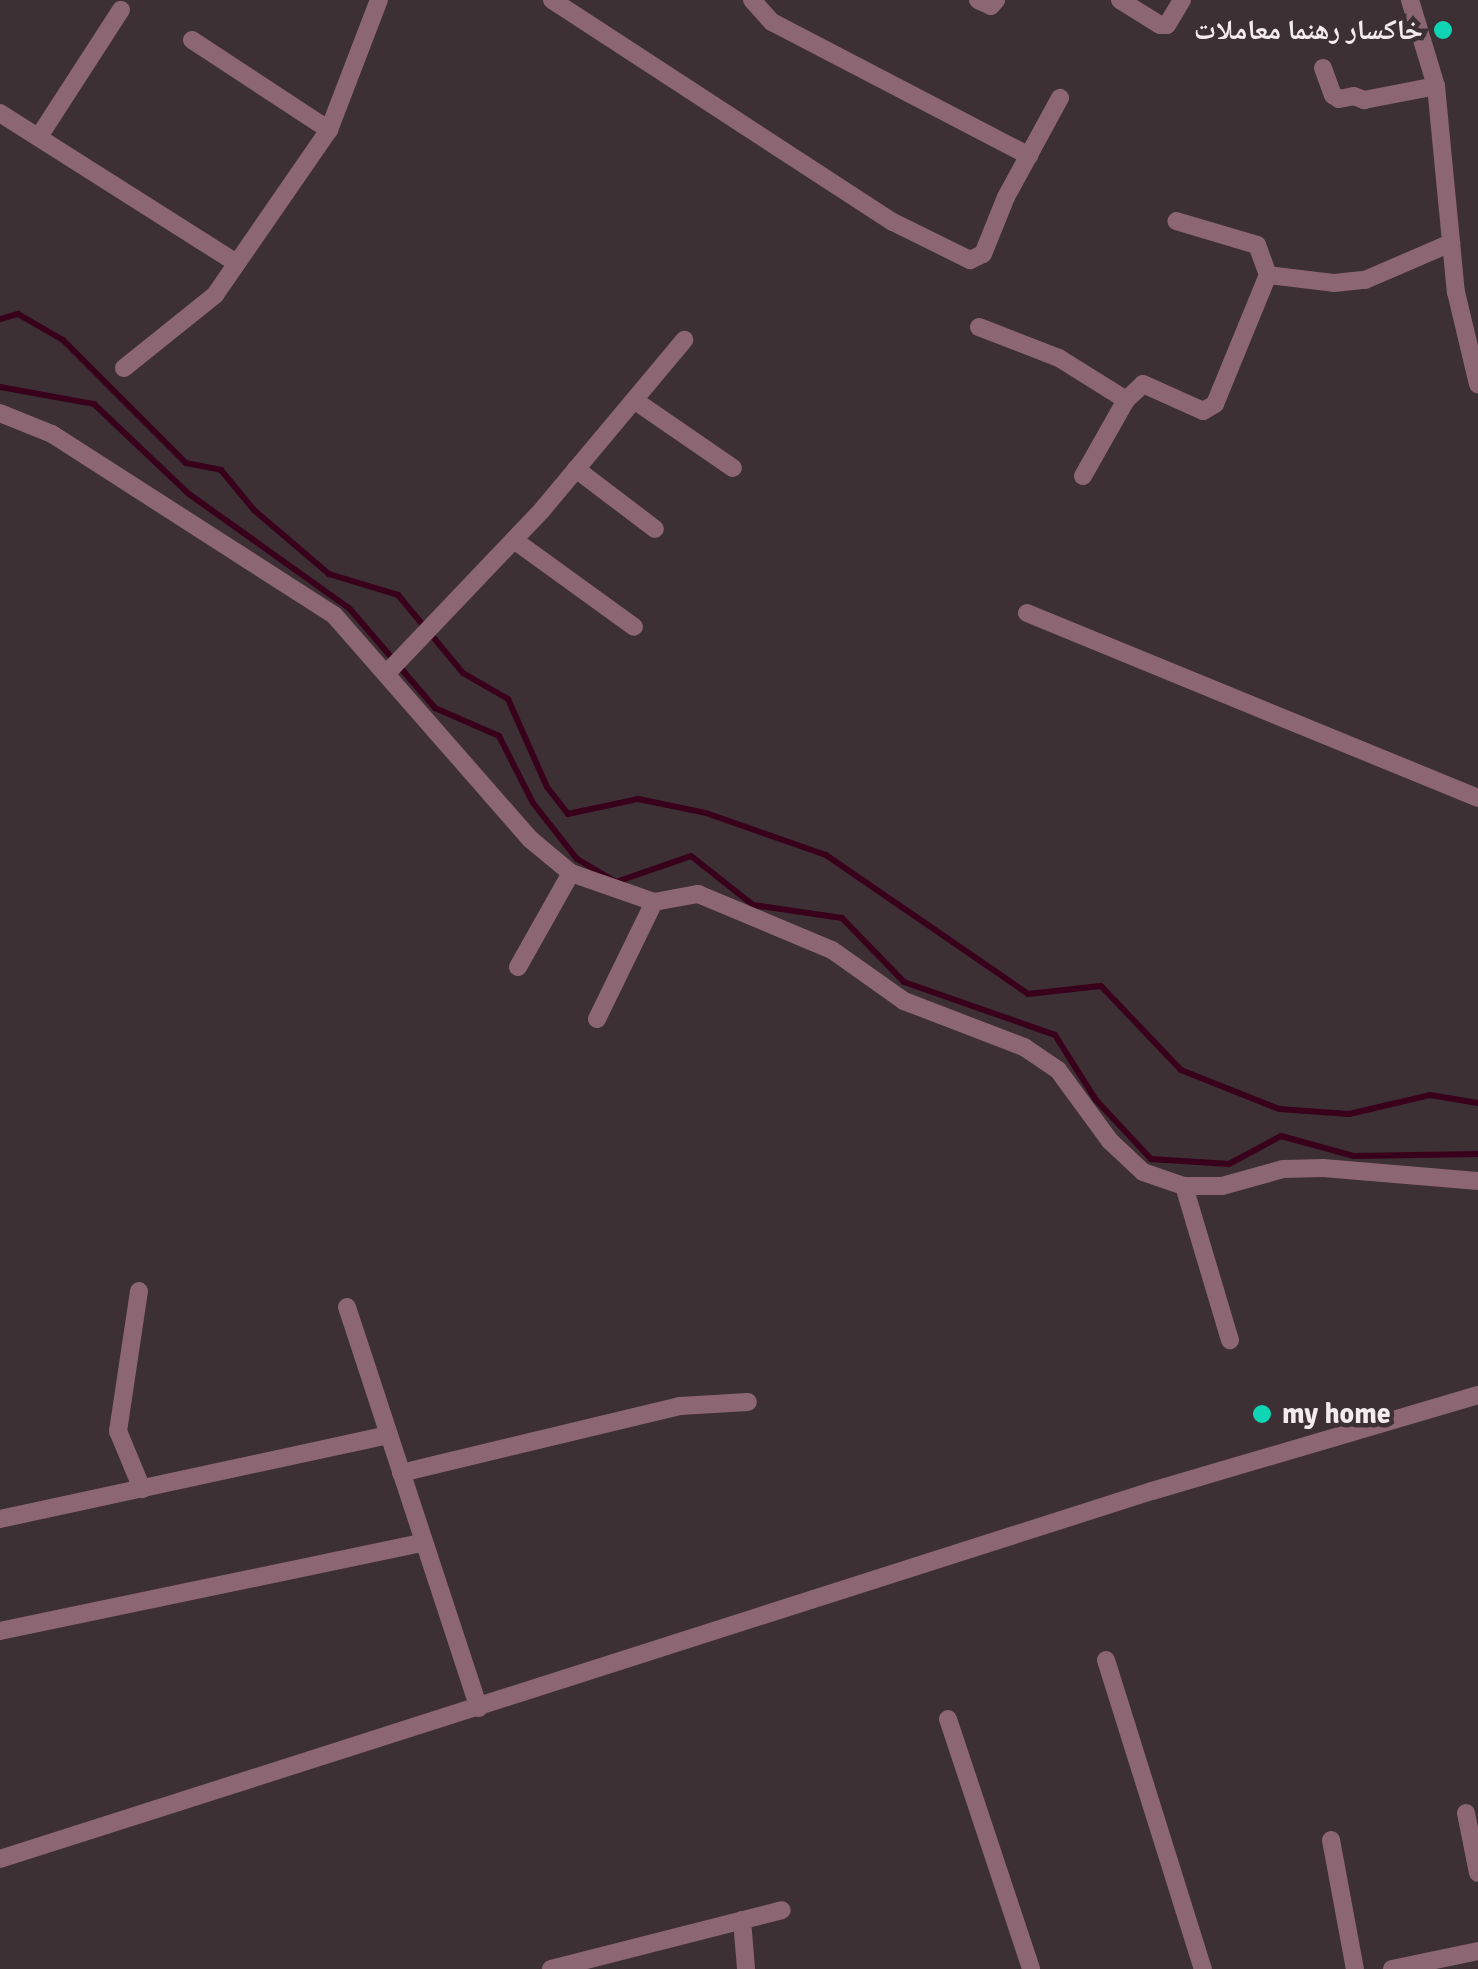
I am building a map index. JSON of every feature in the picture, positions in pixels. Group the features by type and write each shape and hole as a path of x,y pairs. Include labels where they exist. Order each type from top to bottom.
{"street":[{"path":"124,368 215,294 329,130 379,0"},
{"path":"552,0 892,222 970,260 983,254 1028,156 1060,98"},
{"path":"978,0 991,6 996,0"},
{"path":"1120,0 1160,25 1167,25 1182,0"},
{"path":"1410,0 1436,86 1456,292 1478,384"},
{"path":"761,2 772,22 1028,156"},
{"path":"40,135 120,10"},
{"path":"192,40 329,130"},
{"path":"1323,68 1332,95 1340,99 1354,96 1364,100 1436,86"},
{"path":"0,113 236,262"},
{"path":"1083,476 1126,400 1146,384 1203,411 1210,409 1268,275 1256,244 1176,221"},
{"path":"1268,275 1334,283 1365,280 1451,243"},
{"path":"979,327 1059,358 1126,400"},
{"path":"386,674 514,540 684,340"},
{"path":"634,400 733,468"},
{"path":"0,413 52,434 334,615 530,838 571,873 654,902 698,894 832,950 904,1001 1024,1047 1058,1070 1110,1141 1143,1172 1184,1186 1222,1186 1296,1168 1478,1182"},
{"path":"576,469 655,530"},
{"path":"514,540 634,627"},
{"path":"1028,613 1478,798"},
{"path":"518,967 571,873"},
{"path":"597,1019 654,902"},
{"path":"1184,1186 1230,1340"},
{"path":"139,1291 118,1431 142,1488"},
{"path":"347,1307 479,1708"},
{"path":"0,1860 1152,1491 1478,1394"},
{"path":"400,1473 680,1406 748,1402"},
{"path":"0,1519 389,1435"},
{"path":"0,1631 423,1543"},
{"path":"1106,1660 1203,1969"},
{"path":"948,1719 1031,1969"},
{"path":"1466,1813 1478,1873"},
{"path":"1331,1840 1356,1969"},
{"path":"551,1969 782,1910"},
{"path":"742,1920 746,1969"},
{"path":"1396,1969 1478,1951"}],"waterway":[{"path":"0,319 18,314 63,340 186,463 221,470 254,510 329,574 398,595 463,673 508,699 547,787 568,814 638,799 706,813 826,855 1028,994 1101,986 1181,1070 1279,1109 1349,1114 1430,1095 1478,1103"},
{"path":"0,387 94,404 189,494 349,608 435,708 499,736 533,803 577,859 616,882 691,856 753,905 842,918 904,982 1055,1035 1096,1100 1151,1159 1229,1164 1281,1136 1354,1156 1478,1154"}],"place":[{"name":"خاکسار رهنما معاملات","path":"1443,30"},
{"name":"my home","path":"1262,1414"}]}
